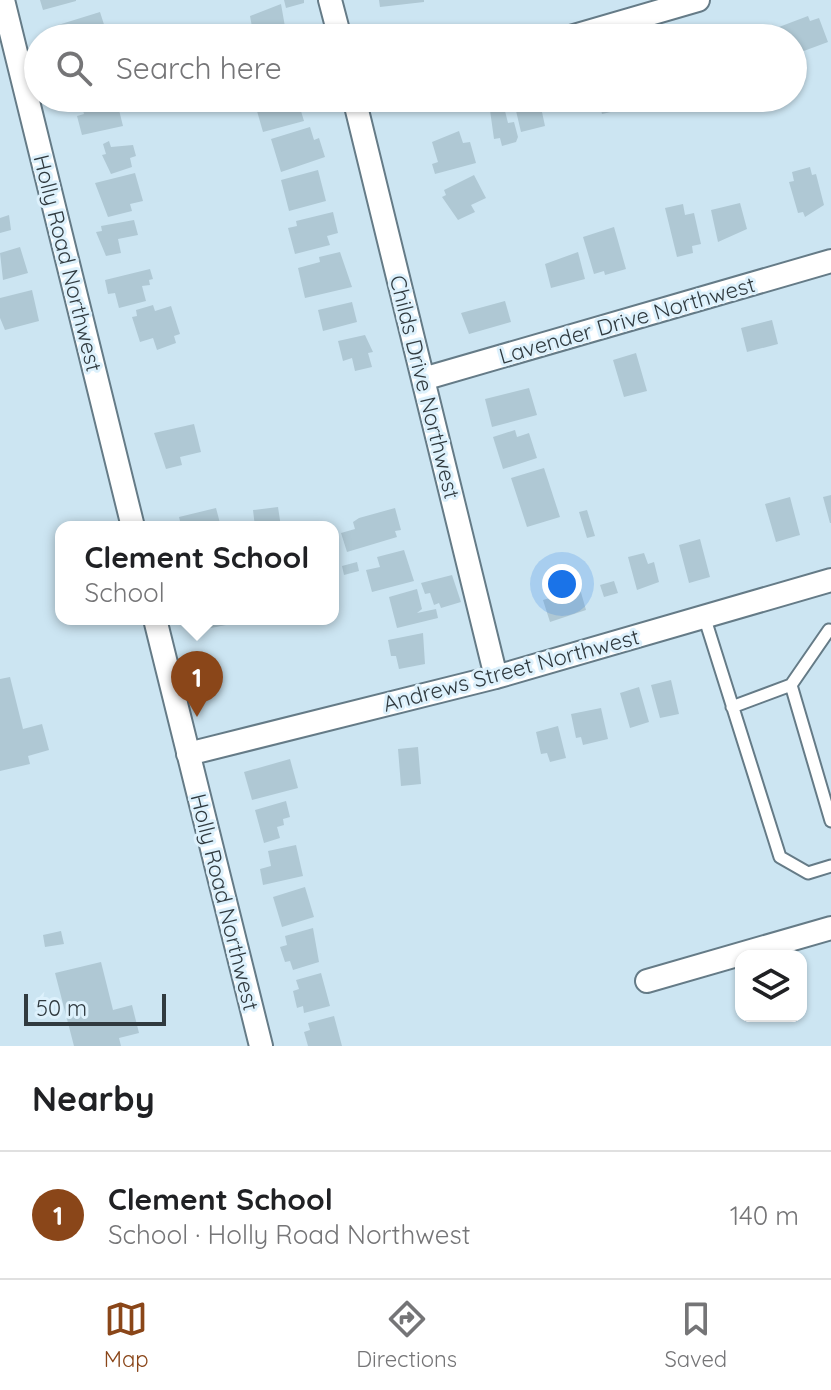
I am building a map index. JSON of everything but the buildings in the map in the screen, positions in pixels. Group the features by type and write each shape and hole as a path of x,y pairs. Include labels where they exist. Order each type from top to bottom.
{"street":[{"name":"Holly Road Northwest","path":"3,0 24,85"},
{"path":"330,0 336,24"},
{"path":"615,24 698,0"},
{"name":"Holly Road Northwest","path":"31,112 132,521"},
{"name":"Childs Drive Northwest","path":"359,112 496,677"},
{"name":"Lavender Drive Northwest","path":"423,379 831,261"},
{"name":"Andrews Street Northwest","path":"188,754 496,677 831,580"},
{"name":"Holly Road Northwest","path":"156,625 261,1046"},
{"path":"647,981 831,928"}],"lane":[{"path":"704,616 780,857 808,873 831,866"},
{"path":"732,707 791,685 829,630"},
{"path":"791,685 831,821"}],"place":[{"name":"Clement School","path":"197,717"}]}
